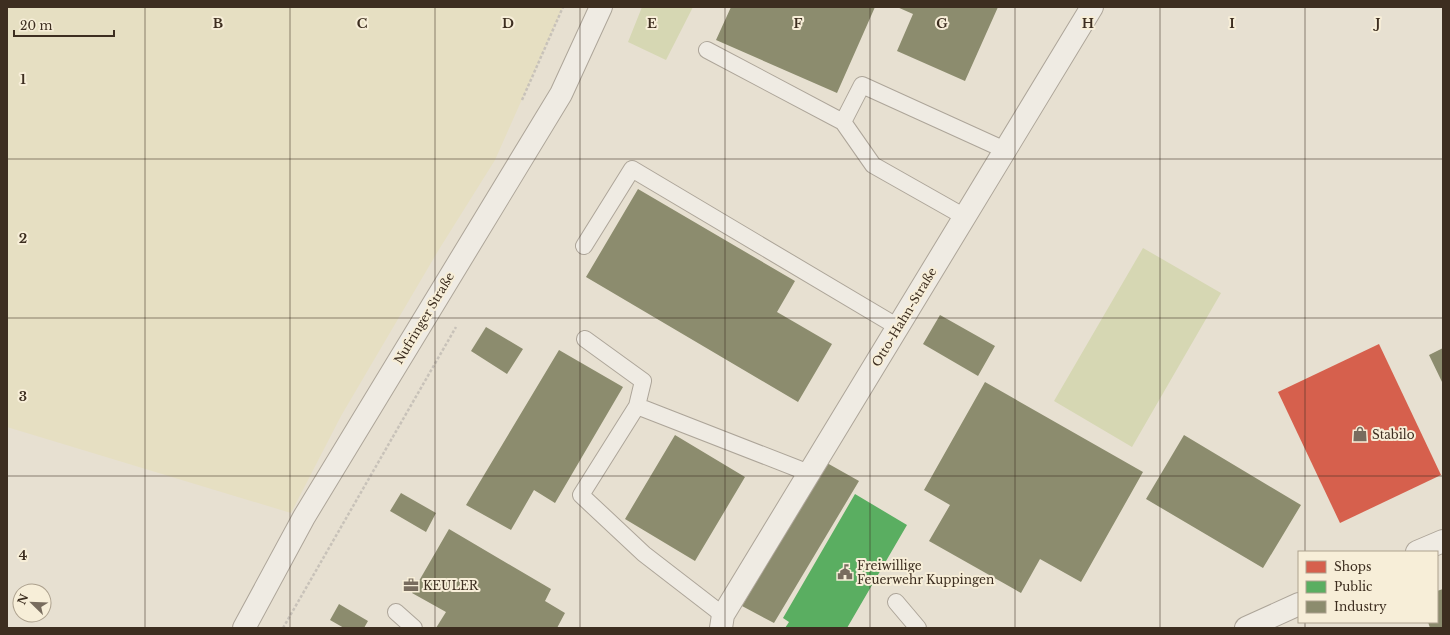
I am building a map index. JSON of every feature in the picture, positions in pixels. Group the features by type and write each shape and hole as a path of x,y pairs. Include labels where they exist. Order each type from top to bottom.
{"street":[{"name":"Nufringer Straße","path":"244,628 304,517 561,94 601,7"},
{"name":"Otto-Hahn-Straße","path":"722,621 809,473 1092,7"},
{"path":"1420,551 1443,541"},
{"path":"1246,628 1298,604"}],"lane":[{"path":"707,50 843,122 873,165 964,216"},
{"path":"843,122 862,85 1005,150"},
{"path":"584,246 632,169 898,328"},
{"path":"585,339 643,382 637,406 581,495 644,554 722,621"},
{"path":"637,406 809,473"},
{"path":"896,602 918,628"},
{"path":"396,612 414,628"}],"shaded area":[{"path":"7,7 563,7 495,160 438,251 341,416 291,513 7,427"}],"green space":[{"path":"642,7 693,7 666,60 628,42"},
{"path":"1143,248 1221,293 1132,447 1054,401"}],"building: Shops":[{"name":"Stabilo","path":"1379,344 1441,475 1340,523 1278,392"}],"building: Public":[{"name":"Freiwillige Feuerwehr Kuppingen","path":"855,494 907,525 847,628 785,628 789,622 783,618"}],"building: Industry":[{"path":"731,7 875,7 837,93 716,40"},
{"path":"897,7 998,7 965,81 897,51 913,14"},
{"path":"638,189 795,281 777,312 832,344 798,402 586,277"},
{"path":"940,315 995,346 978,376 923,344"},
{"path":"486,327 523,349 507,374 471,351"},
{"path":"1443,348 1443,384 1429,355"},
{"path":"559,350 623,387 555,503 534,490 511,530 466,505"},
{"path":"985,382 1143,472 1081,582 1040,559 1021,593 929,541 950,505 924,490"},
{"path":"675,435 745,477 695,561 625,519"},
{"path":"1184,435 1301,505 1263,568 1146,499"},
{"path":"827,463 859,481 774,623 742,606"},
{"path":"401,493 436,513 426,532 390,511"},
{"path":"449,529 551,589 545,601 565,613 557,628 436,628 446,612 412,593"},
{"path":"1443,589 1443,628 1430,628 1428,623 1438,623 1438,591"},
{"path":"339,604 368,621 364,628 344,628 330,620"}],"place":[{"name":"Stabilo","path":"1360,434"},
{"name":"Freiwillige Feuerwehr Kuppingen","path":"845,572"},
{"name":"KEULER","path":"411,585"}]}
